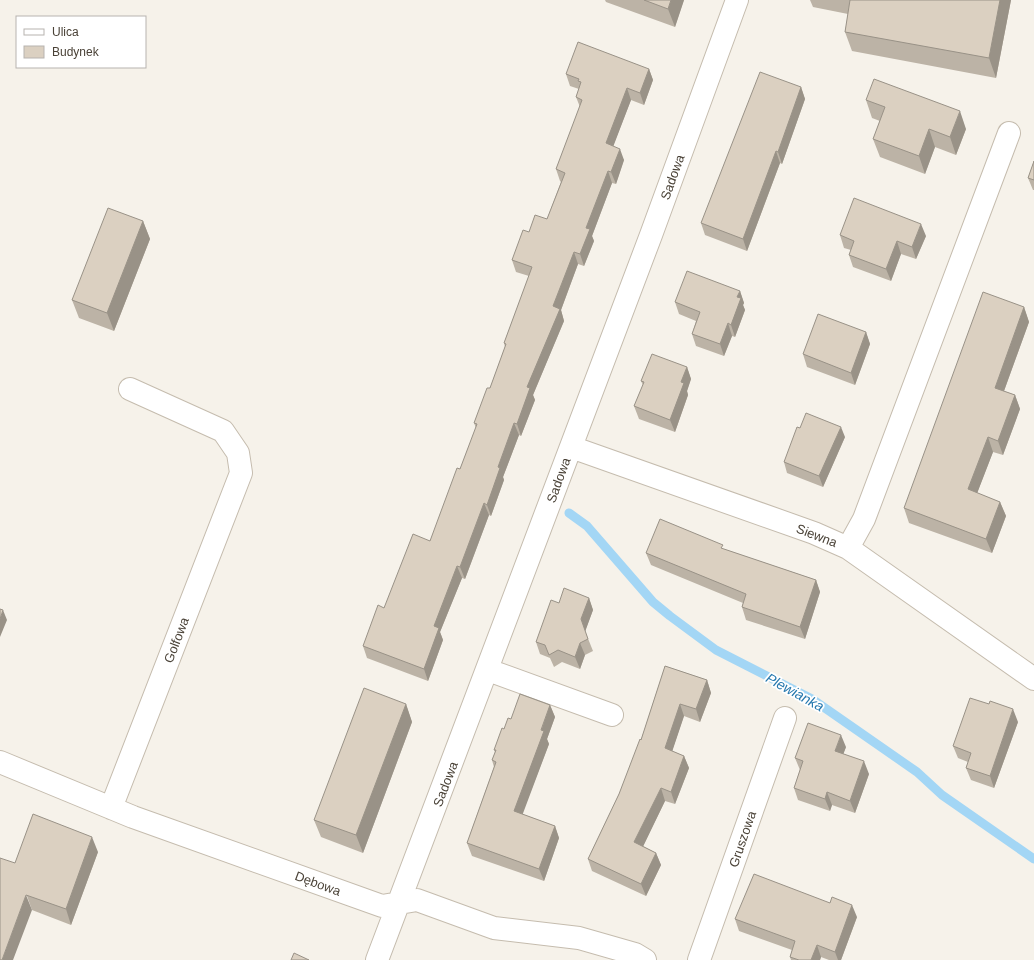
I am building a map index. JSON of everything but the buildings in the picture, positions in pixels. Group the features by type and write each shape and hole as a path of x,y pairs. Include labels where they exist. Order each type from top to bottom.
{"street":[{"name":"Sadowa","path":"377,960 488,670 737,0"},
{"path":"848,548 864,519 1009,133"},
{"name":"Golfowa","path":"111,808 241,473 238,453 223,430 130,389"},
{"name":"Siewna","path":"571,447 807,531 848,548 1034,679"},
{"path":"488,670 612,715"},
{"name":"Gruszowa","path":"699,960 785,718"},
{"name":"Dębowa","path":"0,762 111,808 382,906 417,900 494,928 579,938 635,954 645,960"}],"waterway":[{"name":"Plewianka","path":"569,513 587,526 653,602 670,616 716,650 812,699 917,772 942,795 1034,859"}]}
